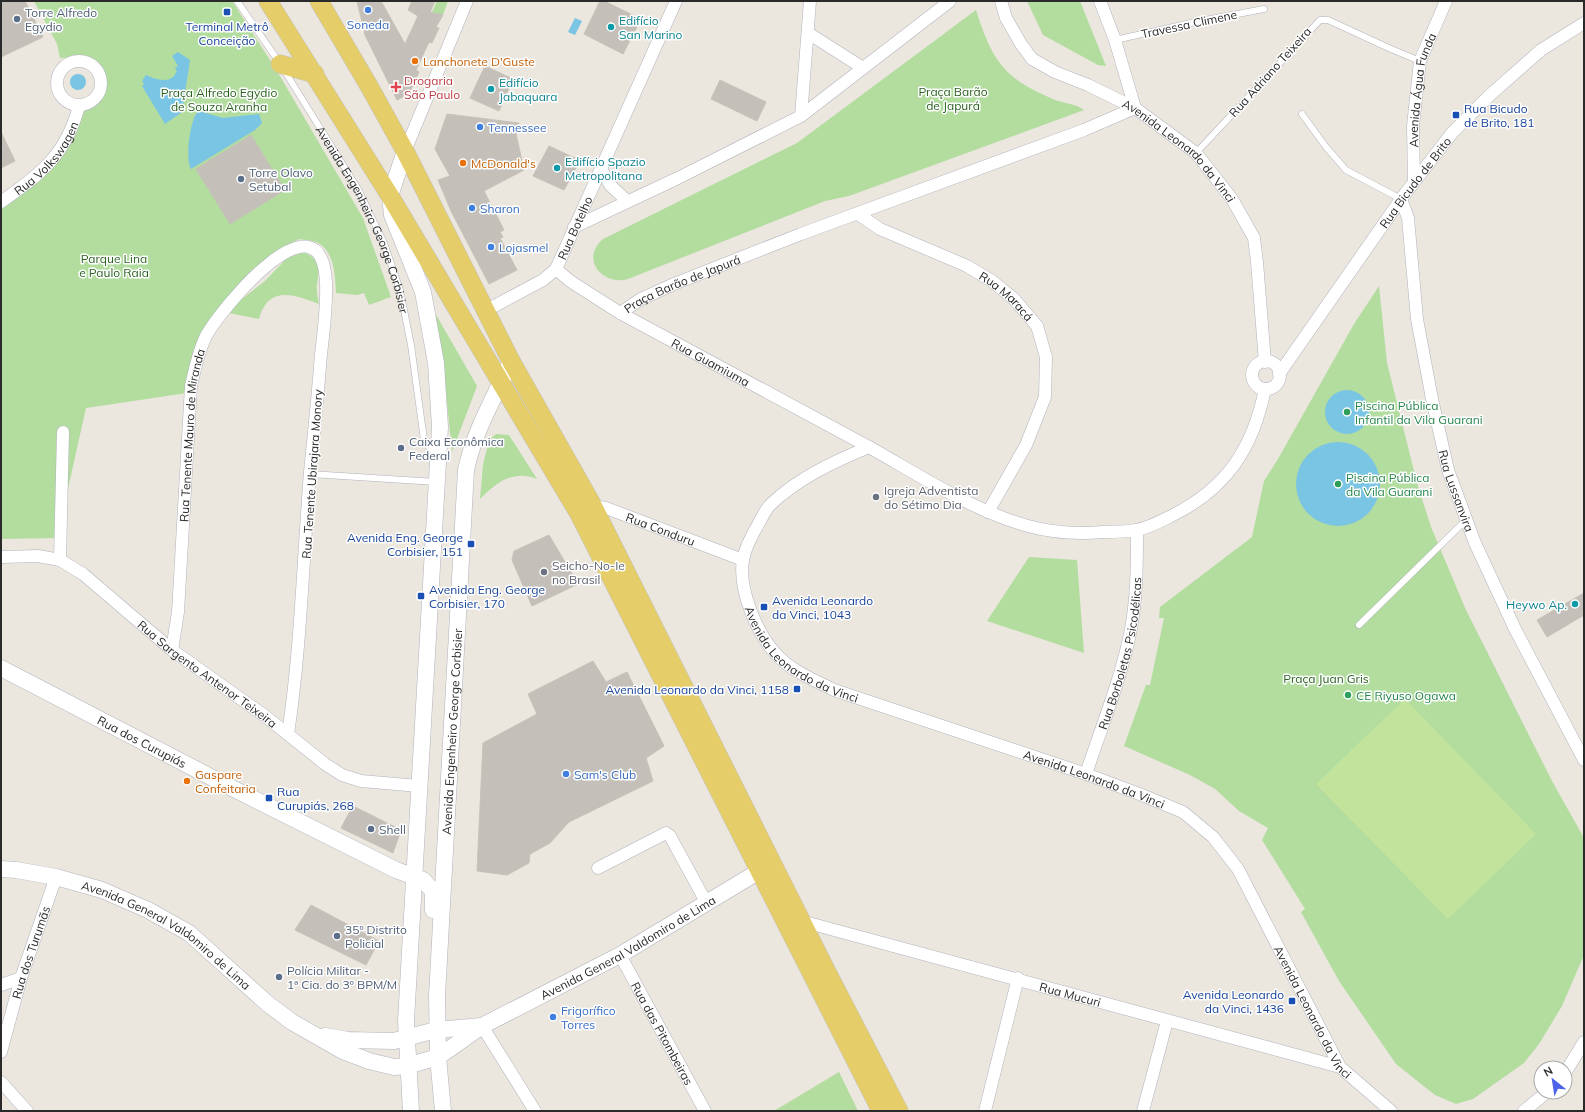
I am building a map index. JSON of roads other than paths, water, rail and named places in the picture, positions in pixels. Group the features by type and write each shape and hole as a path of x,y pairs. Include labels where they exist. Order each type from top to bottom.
{"main road":[{"path":"268,1 390,196 501,383 586,510"},
{"path":"319,1 369,86 404,151 511,361 766,867 881,1111"},
{"path":"280,64 315,74"},
{"path":"390,196 404,151"},
{"name":"Avenida Engenheiro George Corbisier","path":"390,196 392,215 423,292 434,355 440,427 437,458 414,876 407,1038 407,1066 411,1111"},
{"name":"Avenida Engenheiro George Corbisier","path":"443,1111 436,1030 438,970 466,470 470,450 511,361"},
{"name":"Rua dos Curupiás","path":"1,668 230,787 396,870 423,880 433,891 432,949 438,970"},
{"path":"766,867 801,921 899,1111"},
{"name":"Avenida General Valdomiro de Lima","path":"1,869 56,877 102,890 148,910 189,933 268,1004 292,1022 343,1051 369,1061 394,1066 407,1066 438,1057 482,1026 620,955 766,867"},
{"name":"Avenida General Valdomiro de Lima","path":"316,1035 371,1042 394,1041 436,1030 482,1026"}],"street":[{"path":"404,151 467,1"},
{"name":"Rua Botelho","path":"485,311 543,280 556,269 676,1"},
{"path":"801,116 810,1"},
{"path":"574,227 678,178 801,116 950,1"},
{"name":"Avenida Leonardo da Vinci","path":"1001,1 1006,18 1021,44 1032,59 1055,72 1088,85 1135,108 1196,153 1232,199 1254,238 1265,362"},
{"path":"1100,1 1115,40 1135,108"},
{"name":"Avenida Água Funda","path":"1414,182 1413,126 1420,61 1446,1"},
{"name":"Rua Bicudo de Brito","path":"1280,374 1401,199 1452,133 1490,95 1541,50 1584,22"},
{"path":"808,33 863,68"},
{"name":"Rua Volkswagen","path":"1,202 26,184 57,156 72,128 79,106"},
{"name":"Praça Barão de Japurá","path":"620,313 641,299 674,284 1084,130 1135,108"},
{"path":"601,168 610,185 627,201"},
{"name":"Rua Lussanvira","path":"1401,199 1408,218 1417,319 1432,399 1448,470 1466,520 1515,629 1584,760"},
{"name":"Rua Maracá","path":"858,214 880,230 973,269 992,281 1014,299 1037,326 1046,357 1045,396 1026,445 988,512"},
{"name":"Rua Tenente Ubirajara Monory","path":"284,253 297,246 312,247 318,251 323,259 326,282 325,312 310,474 303,603 288,734"},
{"name":"Rua Tenente Mauro de Miranda","path":"172,650 178,612 192,386 197,359 206,336 223,312 247,285 284,253"},
{"name":"Rua Guamiuma","path":"556,269 570,281 620,313 869,448"},
{"path":"1265,362 1273,364 1280,374 1278,383 1270,389 1256,386 1252,377 1257,365 1265,362"},
{"path":"869,448 988,512 1028,526 1062,533 1136,530 1159,522 1186,509 1210,492 1232,469 1259,418 1265,389"},
{"path":"60,560 63,432"},
{"name":"Avenida Leonardo da Vinci","path":"869,448 838,460 800,480 769,506 754,530 743,560 745,592 756,625 777,656 804,675 834,690 1086,774 1142,794 1182,812 1213,837 1238,869 1340,1067 1391,1111"},
{"name":"Rua Conduru","path":"586,510 606,508 743,560"},
{"name":"Rua Borboletas Psicodélicas","path":"1086,774 1122,667 1130,632 1137,564 1136,530"},
{"name":"Rua Sargento Antenor Teixeira","path":"1,556 38,556 60,560 83,574 172,650 288,734 325,764 342,775 361,781 419,786"},
{"path":"598,868 666,832 670,836 706,902"},
{"name":"Rua dos Turumãs","path":"1,1052 22,978 56,877"},
{"name":"Rua Mucuri","path":"801,921 1018,978 1167,1021 1340,1067"},
{"name":"Rua das Pitombeiras","path":"620,955 705,1111"},
{"path":"1,985 22,978"},
{"path":"985,1111 1018,978"},
{"path":"1143,1111 1167,1021"},
{"path":"482,1026 535,1111"},
{"path":"1573,1060 1584,1042"},
{"path":"1,1082 27,1111"},
{"path":"1524,1111 1538,1100"}],"lane":[{"name":"Avenida Engenheiro George Corbisier","path":"237,1 280,64 358,189 384,243 400,290 411,346 424,440 437,458"},
{"name":"Travessa Climene","path":"1115,40 1200,21 1264,9"},
{"name":"Rua Adriano Teixeira","path":"1196,153 1320,20 1328,20 1420,61"},
{"path":"1302,114 1326,147 1346,170 1364,181 1401,199"},
{"path":"310,474 436,482"},
{"path":"1359,625 1466,520"}],"water":[{"path":"575,18 582,21 575,35 568,32"},
{"path":"178,52 190,60 182,112 165,124 142,86 144,84 142,81 146,75 160,80 168,80 174,76 177,72 175,68 178,66 172,56"},
{"path":"78,74 85,79 86,82 81,89 78,90 71,85 70,82 75,75"},
{"path":"199,111 223,118 259,114 262,123 255,130 191,169 188,157 189,138 193,121"},
{"name":"Piscina Pública Infantil da Vila Guarani","path":"1347,390 1359,394 1365,400 1369,412 1365,424 1359,430 1347,434 1335,430 1329,424 1325,412 1329,400 1335,394"},
{"name":"Piscina Pública da Vila Guarani","path":"1330,442 1346,442 1362,449 1373,460 1380,476 1380,492 1377,500 1368,514 1362,519 1346,526 1330,526 1314,519 1303,508 1296,492 1296,476 1303,460 1314,449"}],"place":[{"name":"Soneda","path":"368,10"},
{"name":"Terminal Metrô Conceição","path":"227,12"},
{"name":"Torre Alfredo Egydio","path":"17,19"},
{"name":"Edifício San Marino","path":"611,27"},
{"name":"Lanchonete D'Guste","path":"415,61"},
{"name":"Drogaria São Paulo","path":"396,87"},
{"name":"Edifício Jabaquara","path":"491,89"},
{"name":"Rua Bicudo de Brito, 181","path":"1456,115"},
{"name":"Tennessee","path":"480,127"},
{"name":"McDonald's","path":"463,163"},
{"name":"Edifício Spazio Metropolitana","path":"557,168"},
{"name":"Torre Olavo Setubal","path":"241,179"},
{"name":"Sharon","path":"472,208"},
{"name":"Lojasmel","path":"491,247"},
{"name":"Piscina Pública Infantil da Vila Guarani","path":"1347,412"},
{"name":"Caixa Econômica Federal","path":"401,448"},
{"name":"Piscina Pública da Vila Guarani","path":"1338,484"},
{"name":"Igreja Adventista do Sétimo Dia","path":"876,497"},
{"name":"Avenida Eng. George Corbisier, 151","path":"471,544"},
{"name":"Seicho-No-Ie no Brasil","path":"544,572"},
{"name":"Avenida Eng. George Corbisier, 170","path":"421,596"},
{"name":"Heywo Ap.","path":"1575,604"},
{"name":"Avenida Leonardo da Vinci, 1043","path":"764,607"},
{"name":"Avenida Leonardo da Vinci, 1158","path":"797,689"},
{"name":"CE Riyuso Ogawa","path":"1348,695"},
{"name":"Sam's Club","path":"566,774"},
{"name":"Gaspare Confeitaria","path":"187,781"},
{"name":"Rua Curupiás, 268","path":"269,798"},
{"name":"Shell","path":"371,829"},
{"name":"35º Distrito Policial","path":"337,936"},
{"name":"Polícia Militar - 1ª Cia. do 3º BPM/M","path":"279,977"},
{"name":"Avenida Leonardo da Vinci, 1436","path":"1292,1001"},
{"name":"Frigorífico Torres","path":"553,1017"}],"park label":[{"name":"Praça Alfredo Egydio de Souza Aranha","path":"219,99"},
{"name":"Parque Lina e Paulo Raia","path":"114,265"},
{"name":"Praça Juan Gris","path":"1326,678"}]}
